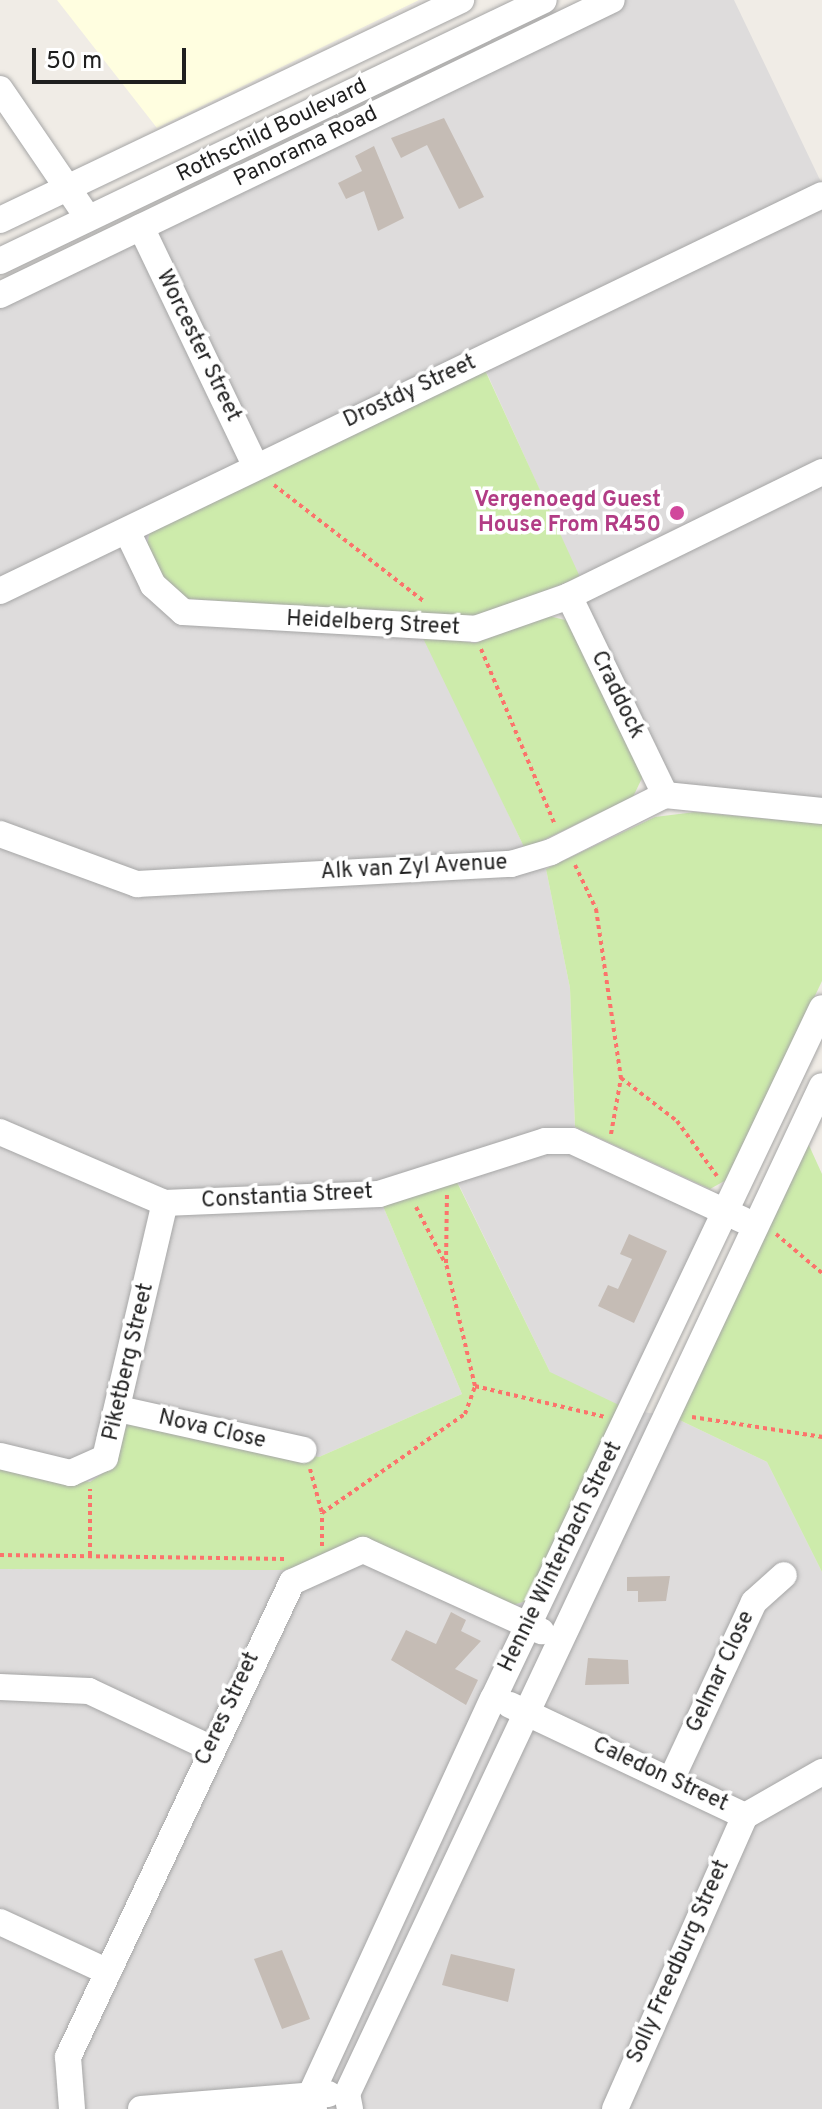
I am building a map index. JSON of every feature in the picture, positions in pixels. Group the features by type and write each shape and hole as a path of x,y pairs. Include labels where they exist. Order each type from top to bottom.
{"street":[{"name":"Rothschild Boulevard","path":"0,220 461,0"},
{"name":"Rothschild Boulevard","path":"0,261 544,0"},
{"name":"Panorama Road","path":"0,295 612,0"},
{"path":"0,89 70,184 88,218"},
{"name":"Drostdy Street","path":"0,591 127,531 255,465 822,195"},
{"name":"Worcester Street","path":"141,227 255,465"},
{"name":"Heidelberg Street","path":"127,531 153,585 183,612 475,629 569,596 822,472"},
{"name":"Craddock","path":"569,596 665,795"},
{"path":"665,795 822,811"},
{"name":"Alk van Zyl Avenue","path":"0,834 102,877 137,884 511,864 565,845 665,795"},
{"name":"Hennie Winterbach Street","path":"313,2102 493,1699 728,1213 822,1008"},
{"name":"Hennie Winterbach Street","path":"349,2102 558,1638 822,1086"},
{"name":"Constantia Street","path":"0,1132 165,1203 359,1196 405,1187 545,1141 572,1141 604,1153 754,1226"},
{"name":"Piketberg Street","path":"90,1470 110,1449 165,1203"},
{"name":"Nova Close","path":"119,1409 304,1450"},
{"path":"0,1456 71,1473 90,1470"},
{"name":"Ceres Street","path":"72,2109 68,2057 282,1594 321,1566 353,1552 378,1554 558,1638"},
{"name":"Gelmar Close","path":"671,1780 754,1602 784,1575"},
{"path":"0,1687 89,1691 210,1748"},
{"name":"Caledon Street","path":"493,1699 525,1711 745,1816 822,1772"},
{"name":"Solly Freedburg Street","path":"615,2109 745,1816"},
{"path":"0,1922 108,1972"},
{"path":"141,2109 349,2102"}],"path":[{"path":"255,465 435,607"},
{"path":"475,629 565,845 596,909 621,1078 618,1116 604,1153"},
{"path":"621,1078 700,1149 720,1181 728,1213"},
{"path":"322,1513 465,1414 475,1386 446,1263 447,1172"},
{"path":"405,1187 446,1263"},
{"path":"754,1226 798,1246 822,1273"},
{"path":"0,1555 262,1554 321,1566 322,1513 304,1450"},
{"path":"90,1470 90,1555"}],"shaded area":[{"path":"57,0 419,0 157,128"},
{"path":"616,0 734,0 822,184 822,810 666,794 571,597 585,590 480,358 414,615 525,849 546,869 570,988 575,1129 732,1202 632,1411 669,1415 767,1462 822,1572 822,2109 0,2109 0,1569 288,1570 360,1540 550,1372 457,1181 383,1206 462,1394 319,1457 118,1458 99,1478 80,1484 0,1466 0,296"}],"green space":[{"path":"484,368 580,577 476,618 173,598 147,546 150,530"},
{"path":"549,616 569,621 643,776 633,797 525,849 422,636 475,643"},
{"path":"695,812 822,824 822,981 728,1179 710,1189 575,1127 570,988 546,869 655,817"},
{"path":"807,1141 822,1174 822,1572 767,1462 669,1415"},
{"path":"456,1180 550,1372 621,1406 526,1601 513,1605 360,1540 288,1570 0,1569 0,1466 90,1482 113,1466 127,1423 319,1457 462,1394 383,1206"}],"building":[{"path":"444,118 484,197 459,209 427,145 401,158 391,138"},
{"path":"374,146 404,218 378,231 364,191 346,199 338,183 362,171 355,156"},
{"path":"629,1234 667,1251 634,1323 598,1306 608,1285 618,1289 632,1259 620,1254"},
{"path":"670,1576 666,1601 638,1602 638,1591 627,1591 627,1577"},
{"path":"451,1612 466,1620 461,1631 481,1641 455,1669 478,1680 466,1705 391,1660 406,1630 436,1644"},
{"path":"588,1658 628,1660 629,1684 585,1685"},
{"path":"282,1950 310,2019 282,2029 254,1959"},
{"path":"451,1954 515,1969 508,2002 442,1985"}],"place":[{"name":"Vergenoegd Guest House From R450","path":"677,513"}]}
